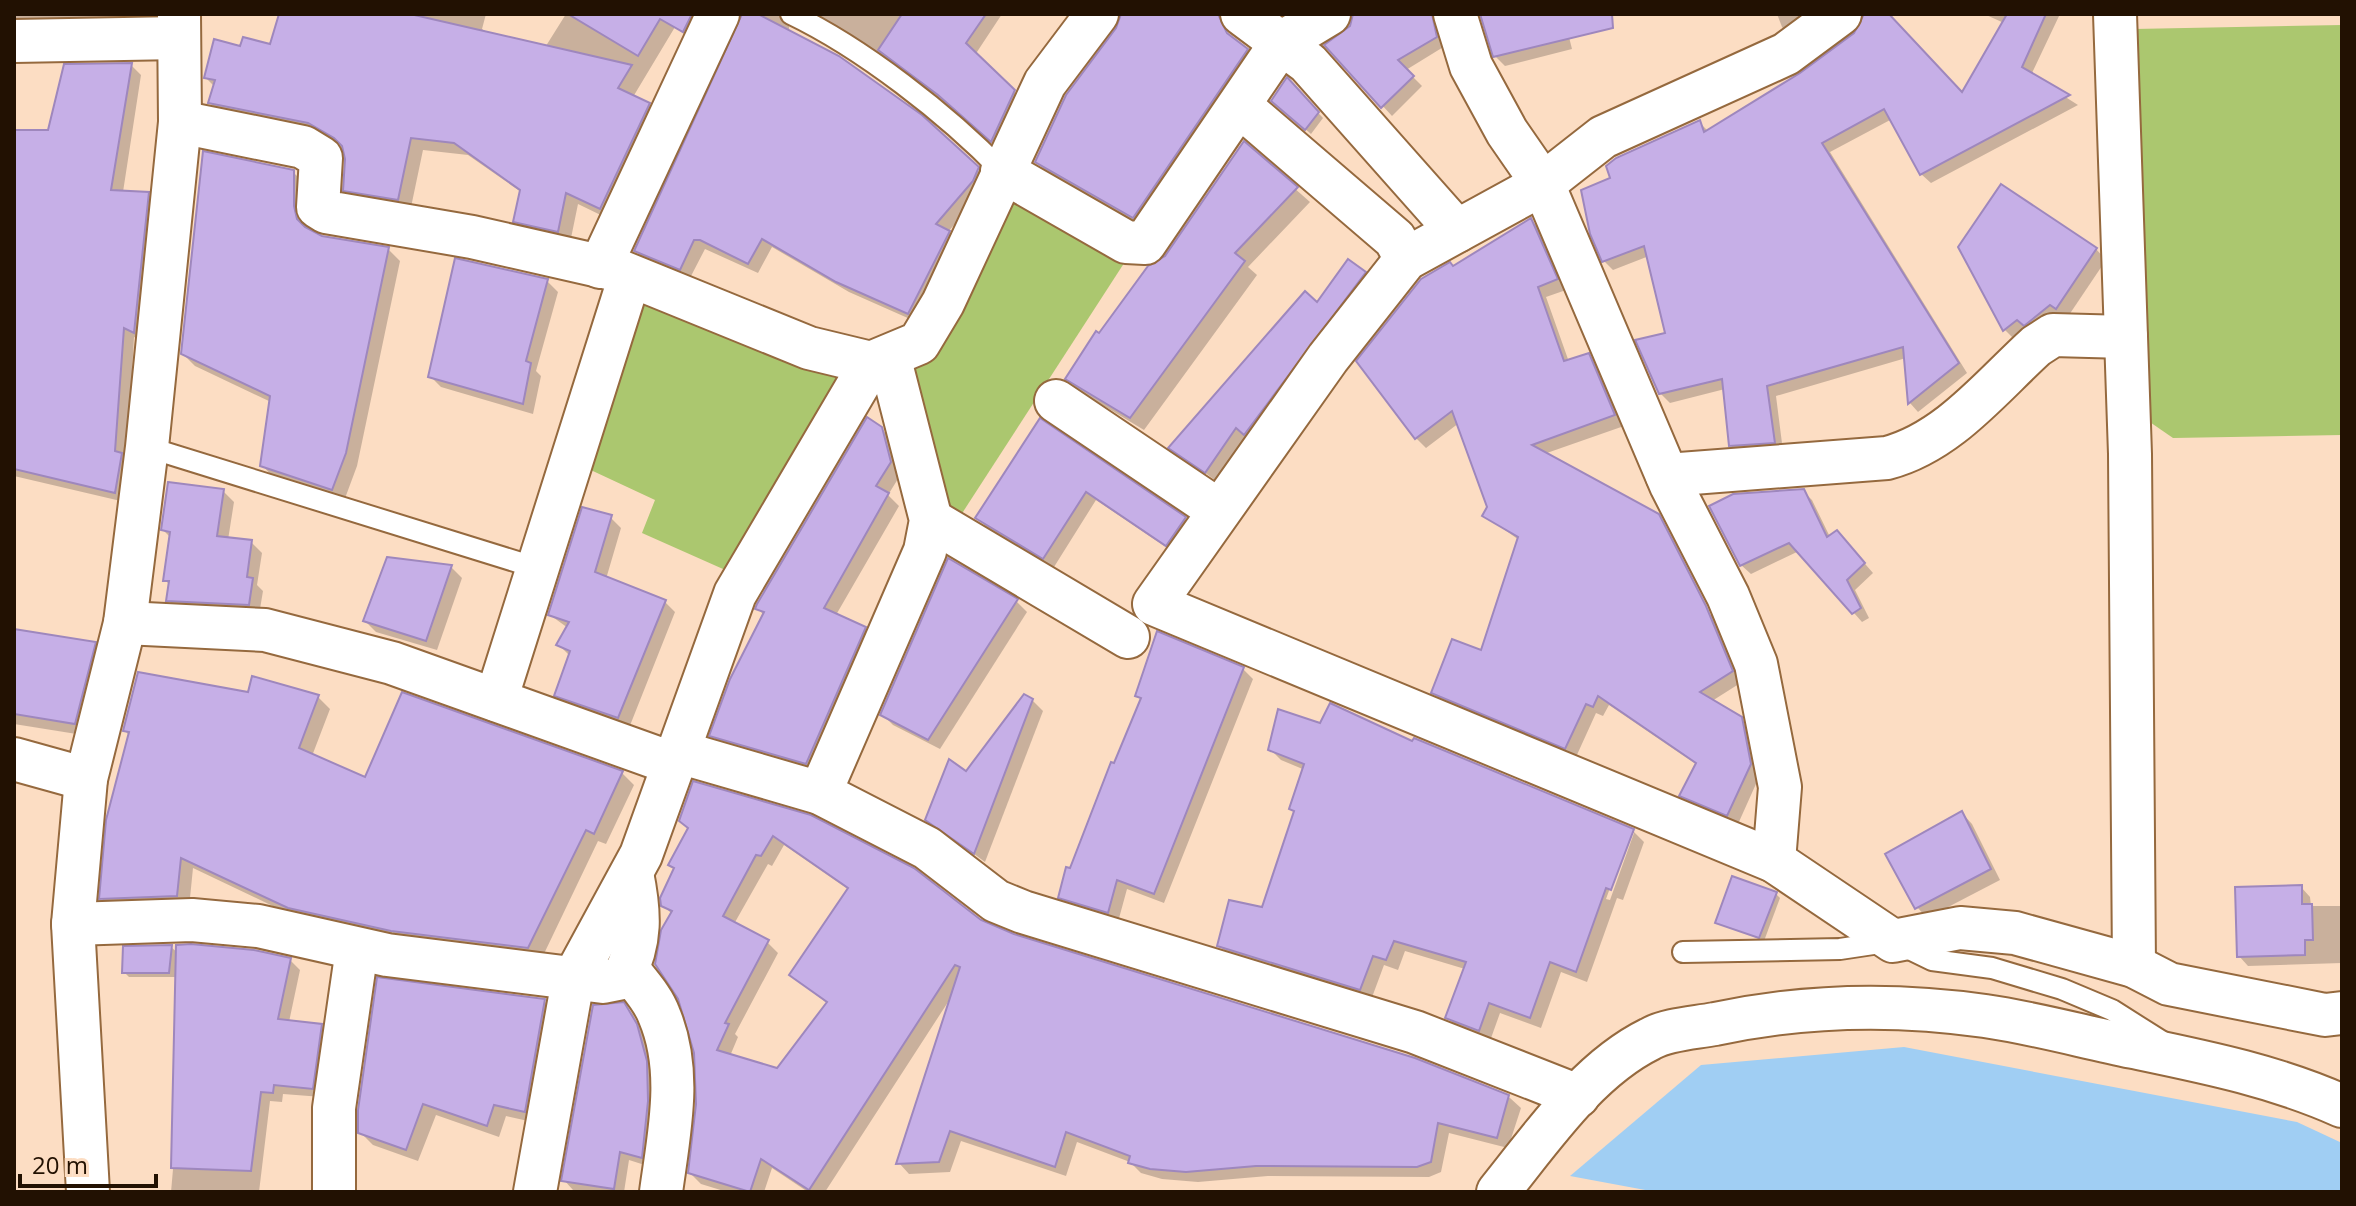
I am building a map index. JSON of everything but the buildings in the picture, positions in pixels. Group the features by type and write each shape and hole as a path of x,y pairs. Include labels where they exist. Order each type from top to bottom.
{"street":[{"path":"496,700 537,568 615,272 718,14"},
{"path":"180,122 303,147 321,158 318,207 326,212 472,237 615,272 809,348 880,359 919,343 943,303 1045,83 1097,14"},
{"path":"1242,14 1308,63 1457,231"},
{"path":"1002,171 1126,242 1145,243 1281,43 1329,14"},
{"path":"1455,14 1471,66 1507,132 1543,184 1667,475 1728,596 1756,664 1780,787 1774,861"},
{"path":"1840,14 1786,54 1603,137 1543,184 1406,259 1328,358 1154,604 1774,861 1893,941 1960,928 2015,933 2134,966 2169,984 2325,1015 2342,1013"},
{"path":"2115,14 2126,337 2134,966"},
{"path":"14,41 179,26 180,122 147,447 125,623 86,779 73,924 88,1192"},
{"path":"1240,106 1395,239 1406,259"},
{"path":"1667,475 1887,458 1913,451 1940,434 2036,346 2053,335 2126,337"},
{"path":"820,793 925,551 931,520 880,359"},
{"path":"535,1192 573,980 632,873 735,594 880,359"},
{"path":"1056,401 1218,510"},
{"path":"931,520 1128,637"},
{"path":"125,623 265,630 392,663 676,758 820,793 927,848 996,901 1023,912 1415,1032 1578,1096"},
{"path":"14,759 86,779"},
{"path":"73,924 225,923 258,926 357,949 603,982 623,978 634,957 641,915 632,873"},
{"path":"334,1192 334,1108 357,949"},
{"path":"628,969 659,1012 673,1056 671,1122 661,1192"},
{"path":"1498,1192 1578,1096 1623,1054 1653,1037 1747,1017 1813,1009 1892,1007 1987,1016 2301,1087 2342,1106"}],"lane":[{"path":"791,14 822,29 880,68 1002,171"},
{"path":"147,447 537,568"},
{"path":"1683,952 1840,949 1893,941 1932,960 1992,968 2062,989 2112,1010 2157,1038 2178,1057"}],"green space":[{"path":"2342,25 2342,435 2173,438 2144,418 2134,29"},
{"path":"1004,189 1130,254 959,518 937,507 907,373"},
{"path":"635,295 842,373 732,573 642,533 655,500 580,465"}],"water":[{"path":"1904,1047 2297,1122 2342,1143 2342,1192 1656,1192 1570,1176 1701,1065"}]}
